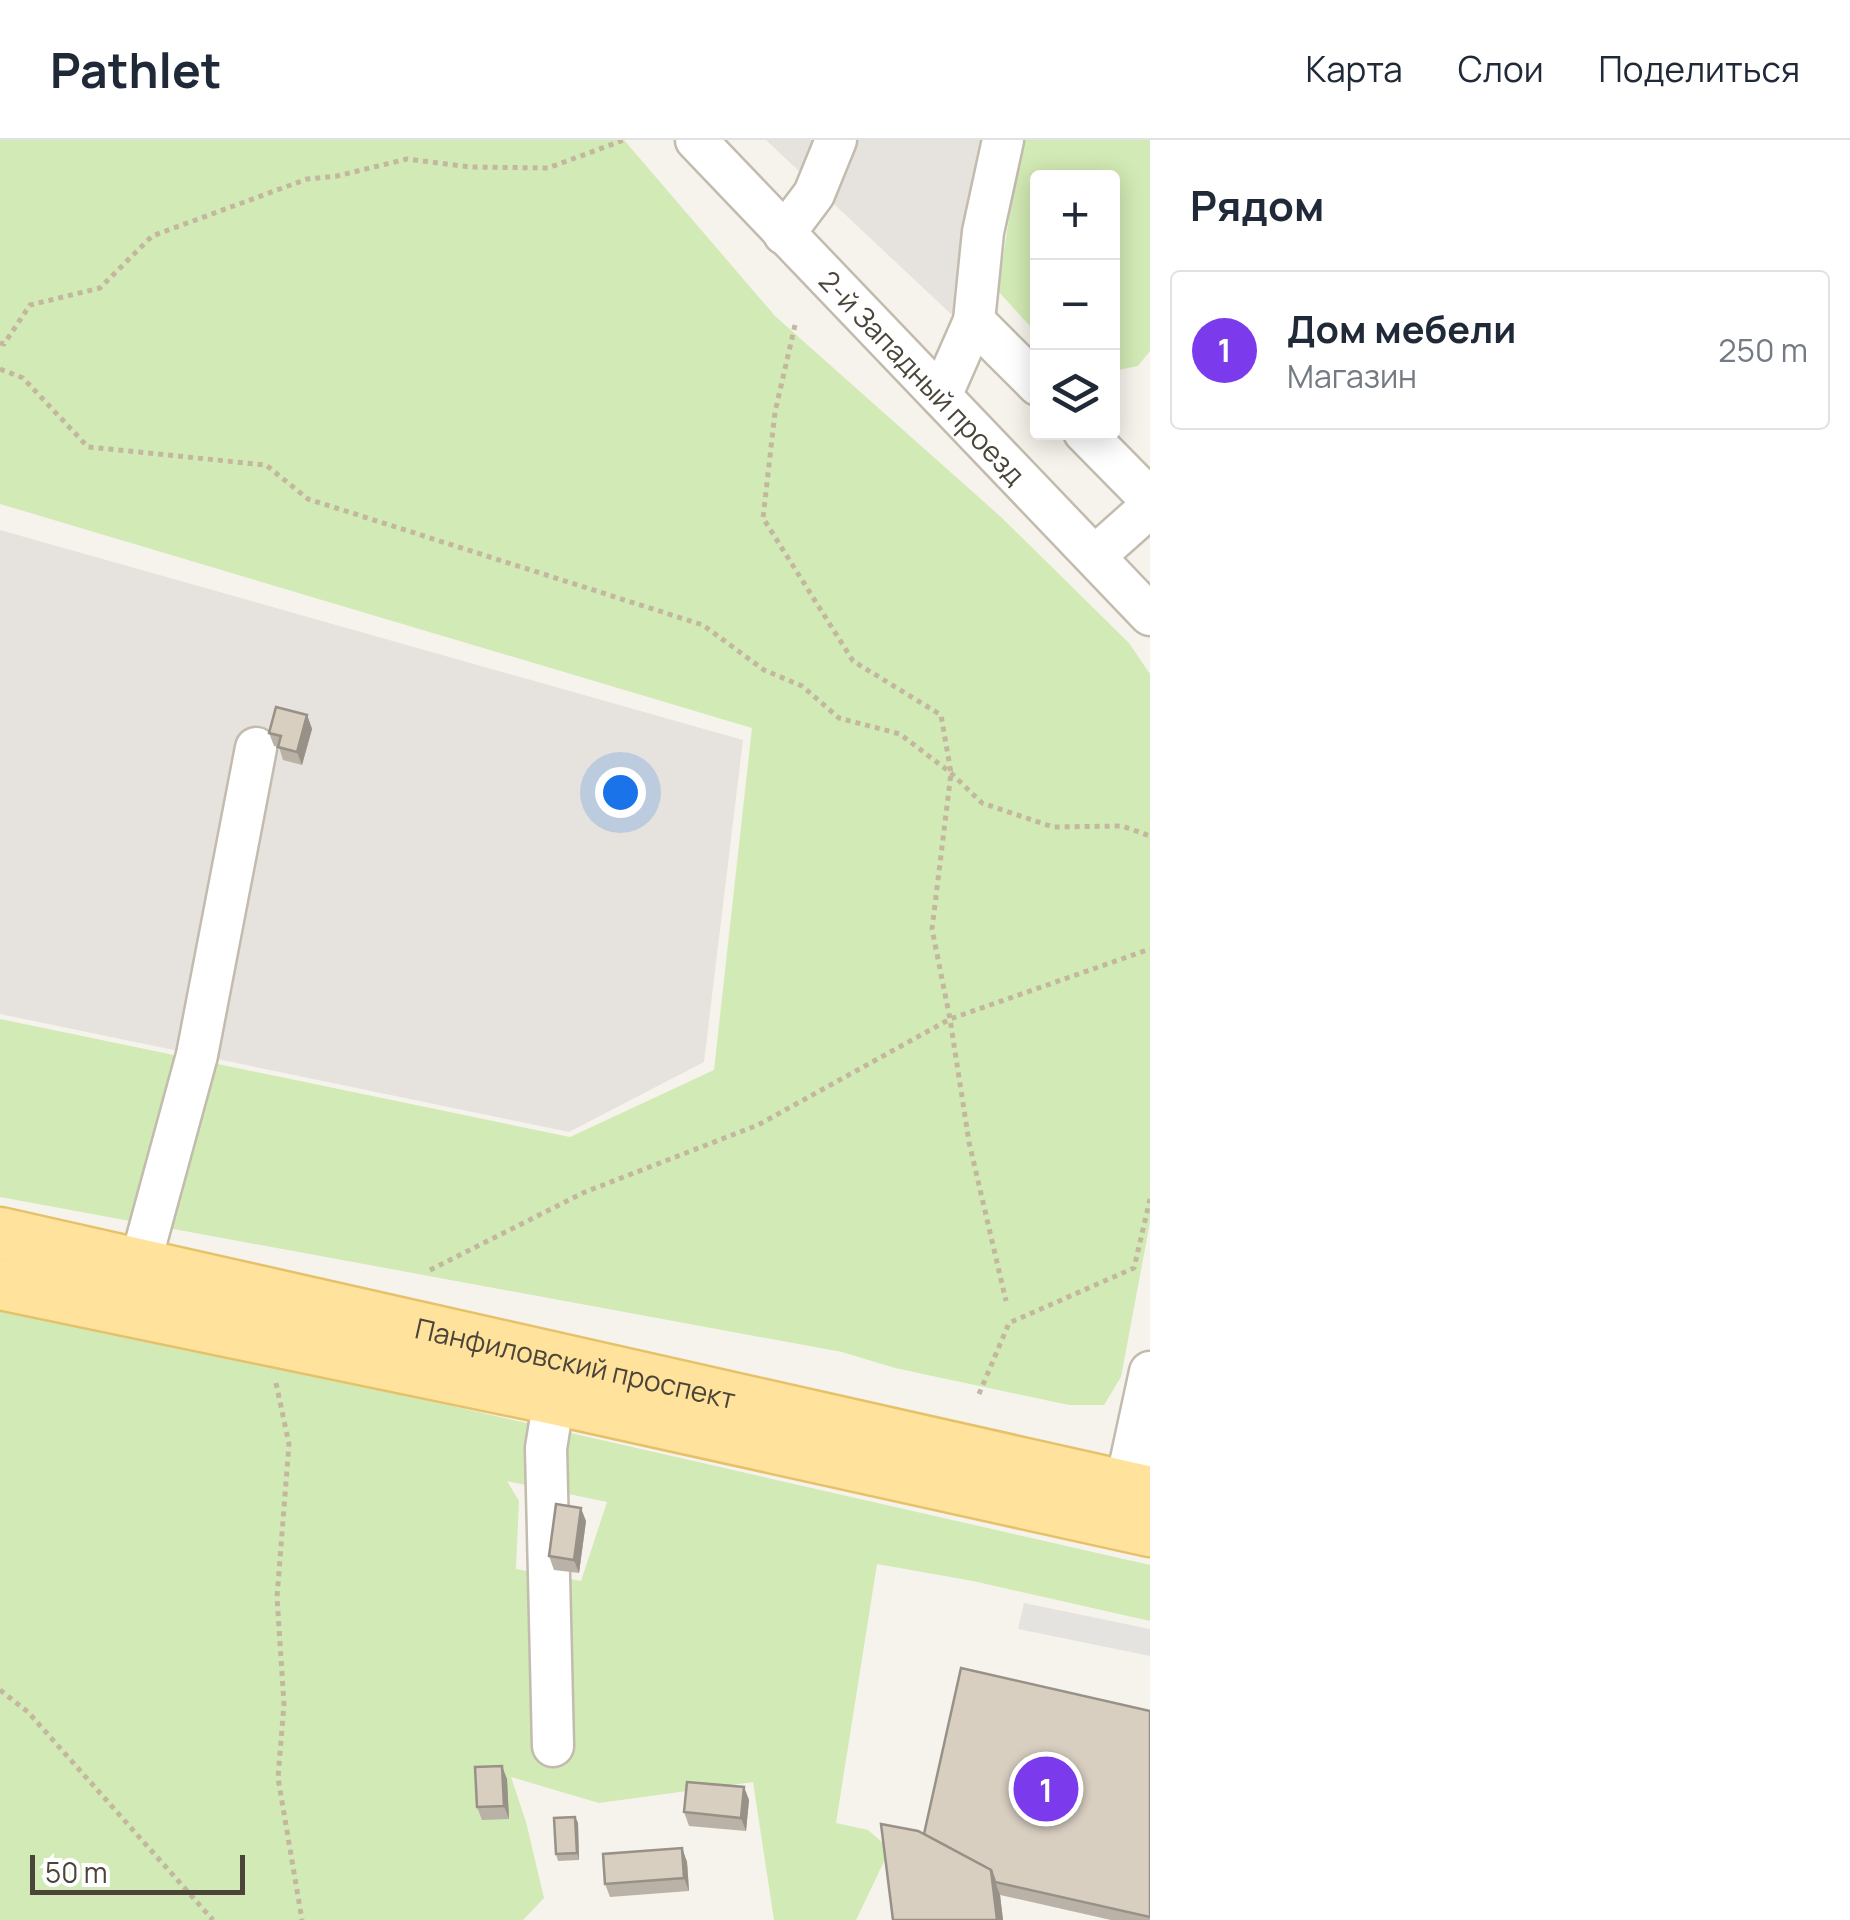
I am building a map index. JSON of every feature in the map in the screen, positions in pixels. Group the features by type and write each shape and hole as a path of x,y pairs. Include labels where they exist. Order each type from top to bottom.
{"main road":[{"name":"Панфиловский проспект","path":"0,1232 1136,1508"},
{"name":"Панфиловский проспект","path":"0,1284 554,1398 1136,1508"}],"street":[{"name":"2-й Западный проезд","path":"696,140 1150,615"},
{"path":"784,234 814,194 836,140"},
{"path":"941,396 974,320 983,232 1003,140"},
{"path":"974,320 1030,377"},
{"path":"1092,440 1150,499"},
{"path":"1095,556 1150,507"},
{"path":"140,1264 197,1055 256,748"},
{"path":"1136,1508 1150,1372"},
{"path":"553,1746 546,1448 554,1398"}],"path":[{"path":"0,343 4,344 30,306 100,288 152,236 307,179 338,176 407,158 470,167 548,168 624,140"},
{"path":"794,325 775,412 763,518 853,661 941,715 951,772 932,929 969,1142 1006,1301"},
{"path":"0,369 23,378 88,448 266,465 308,499 703,625 764,670 802,686 839,718 900,734 951,772 982,803 1053,827 1122,826 1150,836"},
{"path":"430,1270 585,1192 758,1125 950,1019 1150,948"},
{"path":"979,1394 1009,1324 1134,1268 1150,1198"},
{"path":"276,1383 289,1444 278,1597 284,1704 278,1778 302,1920"},
{"path":"0,1690 28,1712 213,1920"}],"shaded area":[{"path":"766,140 990,140 952,315"},
{"path":"0,530 743,740 704,1062 569,1132 0,1014"},
{"path":"1024,1603 1150,1629 1150,1656 1018,1629"}],"green space":[{"path":"0,140 624,140 775,316 1001,517 1129,643 1150,674 1150,1222 1121,1377 1104,1405 1069,1405 895,1368 842,1352 0,1197 0,1019 570,1137 714,1070 752,728 0,504"},
{"path":"1021,140 1150,140 1150,351 1138,366 1120,370 1120,170 1030,170 1030,326 998,291"},
{"path":"0,1311 342,1381 1150,1565 1150,1621 877,1564 836,1823 868,1830 890,1849 856,1920 774,1920 753,1782 599,1803 511,1777 544,1898 523,1920 0,1920","holes":["507,1481 607,1502 581,1581 516,1569 519,1501"]}],"building":[{"path":"276,707 307,715 297,752 278,747 281,736 269,733"},
{"path":"556,1504 581,1508 574,1560 549,1556"},
{"path":"961,1668 1150,1711 1150,1917 995,1882 991,1870 924,1834"},
{"path":"502,1766 504,1806 477,1807 475,1767"},
{"path":"687,1782 744,1787 741,1818 684,1812"},
{"path":"575,1817 577,1853 556,1854 554,1818"},
{"path":"881,1824 918,1831 991,1870 997,1920 893,1920"},
{"path":"682,1848 684,1878 605,1884 603,1854"}],"place":[{"name":"Дом мебели","path":"1046,1789"}]}
